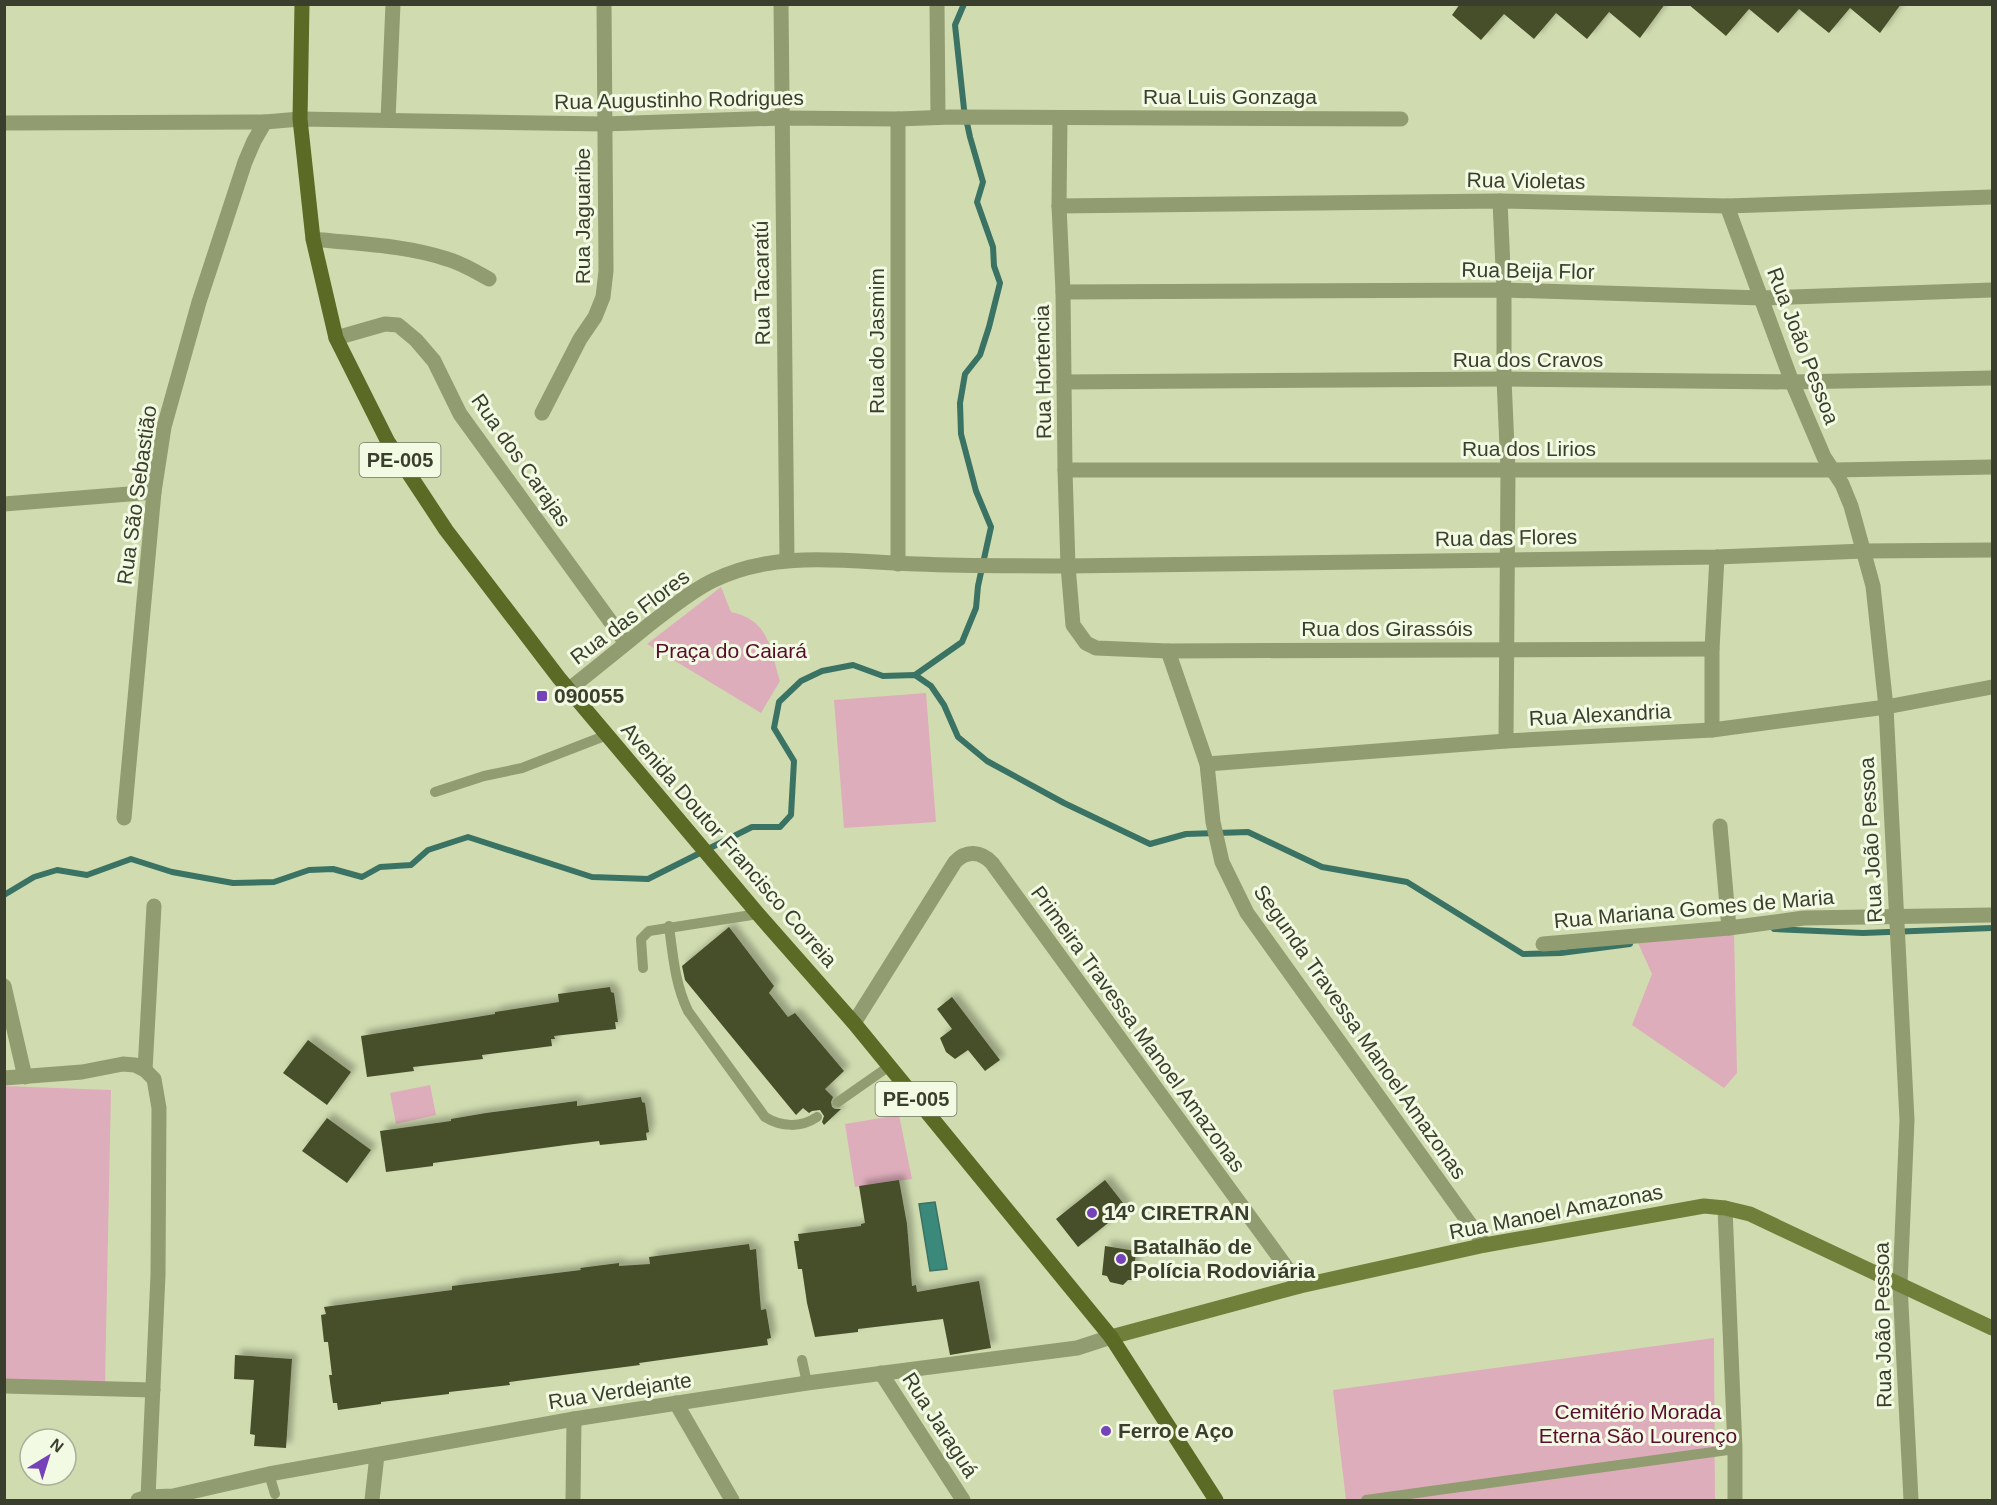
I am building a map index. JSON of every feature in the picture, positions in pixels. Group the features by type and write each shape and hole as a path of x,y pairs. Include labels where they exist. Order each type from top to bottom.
{"main road":[{"name":"Avenida Doutor Francisco Correia","path":"302,4 300,119 314,239 336,338 388,442 446,530 568,690 758,914 854,1023 1111,1336"},
{"name":"Rua Manoel Amazonas","path":"1111,1336 1300,1286 1485,1245 1704,1206 1750,1214 1992,1328"},
{"name":"PE-005","path":"1111,1336 1216,1500"}],"street":[{"path":"388,120 393,4"},
{"name":"Rua Jaguaribe","path":"542,413 580,339 595,317 603,297 606,271 604,4"},
{"name":"Rua Tacaratú","path":"781,4 787,560"},
{"path":"937,4 945,117"},
{"name":"Rua Augustinho Rodrigues","path":"4,123 265,122 300,119 604,124 781,118 1060,118"},
{"name":"Rua Luis Gonzaga","path":"1060,118 1401,119"},
{"name":"Rua Hortencia","path":"1060,118 1059,206 1063,292 1065,470 1068,566 1073,625"},
{"name":"Rua do Jasmim","path":"898,119 898,564"},
{"name":"Rua São Sebastião","path":"124,818 154,492 164,427 199,302 245,162 265,122"},
{"name":"Rua Violetas","path":"1059,206 1500,201 1727,206 1992,197"},
{"path":"1500,201 1508,470 1506,741"},
{"name":"Rua João Pessoa","path":"1727,206 1791,382 1824,457 1842,484 1851,506 1873,586 1886,707 1907,1120 1900,1285 1911,1500"},
{"path":"314,239 425,252 450,260 489,279"},
{"name":"Rua Beija Flor","path":"1063,292 1504,290 1762,297 1992,290"},
{"name":"Rua dos Carajas","path":"336,338 386,324 398,325 416,340 434,361 460,414 626,643"},
{"name":"Rua dos Cravos","path":"1064,382 1504,380 1791,382 1992,378"},
{"name":"Rua dos Lirios","path":"1065,470 1834,470 1992,467"},
{"path":"4,504 154,492"},
{"name":"Rua das Flores","path":"568,690 672,607 714,580 747,568 787,560 835,558 898,564 1068,566 1717,557 1864,551 1992,550"},
{"path":"1712,730 1712,649 1717,557"},
{"name":"Rua dos Girassóis","path":"1073,625 1086,643 1096,648 1168,651 1712,649"},
{"path":"1168,651 1207,764"},
{"name":"Rua Alexandria","path":"1207,764 1506,741 1712,730 1886,707 1992,687"},
{"name":"Segunda Travessa Manoel Amazonas","path":"1207,764 1217,844 1222,862 1247,913 1485,1245"},
{"path":"1720,826 1729,928"},
{"name":"Primeira Travessa Manoel Amazonas","path":"854,1023 955,862 965,854 983,855 992,863 1300,1286"},
{"path":"145,1070 154,906"},
{"name":"Rua Mariana Gomes de Maria","path":"1543,944 1729,928 1804,918 1992,915"},
{"path":"4,986 25,1077"},
{"path":"4,1078 135,1065 145,1070 154,1079 159,1108 158,1275 153,1390 143,1499"},
{"path":"1725,1208 1735,1500"},
{"name":"Rua Verdejante","path":"143,1499 172,1498 269,1474 574,1419 807,1383 1077,1348 1111,1336"},
{"name":"Rua Jaraguá","path":"881,1373 963,1500"},
{"path":"4,1386 153,1390"},
{"path":"676,1403 732,1500"},
{"path":"573,1500 574,1419"},
{"path":"372,1500 376,1455"}],"lane":[{"path":"435,792 484,776 522,768 607,735"},
{"path":"643,968 641,939 649,931 669,926 758,914"},
{"path":"669,926 679,992 688,1011 765,1117 775,1124 791,1125 813,1119"},
{"path":"838,1102 888,1067"},
{"path":"802,1360 807,1383"},
{"path":"1366,1500 1735,1449"},
{"path":"269,1474 275,1494"}],"green space":[{"name":"Praça do Caiará","path":"721,587 731,612 754,622 761,629 770,647 780,681 761,713 647,644"},
{"path":"926,693 936,822 844,828 834,700"},
{"path":"1734,931 1737,1073 1724,1088 1632,1025 1652,974 1638,943"},
{"path":"430,1085 436,1115 396,1124 390,1093"},
{"path":"5,1086 111,1090 105,1385 5,1382"},
{"path":"899,1115 912,1179 855,1187 845,1124"},
{"name":"Cemitério Morada Eterna São Lourenço","path":"1714,1338 1715,1500 1346,1500 1333,1390"}],"water":[{"path":"935,1202 947,1269 930,1271 919,1204"}],"building":[{"path":"1460,4 1665,4 1640,38 1609,12 1587,39 1556,13 1534,39 1504,14 1481,40 1452,15"},
{"path":"1688,4 1901,4 1880,33 1850,8 1829,33 1799,9 1778,33 1749,9 1726,36"},
{"path":"729,927 774,986 769,993 788,1017 795,1013 844,1071 825,1089 833,1097 832,1107 841,1109 824,1125 822,1122 824,1116 820,1110 809,1113 803,1108 796,1115 685,980 682,966"},
{"path":"610,987 611,992 614,993 618,1022 615,1022 616,1029 554,1036 555,1039 551,1039 552,1046 482,1055 483,1059 413,1067 414,1071 367,1077 361,1036 559,1002 558,994"},
{"path":"952,997 1000,1060 985,1071 968,1050 955,1059 946,1052 940,1038 952,1029 937,1009"},
{"path":"308,1040 351,1072 327,1105 283,1073"},
{"path":"641,1097 642,1102 645,1103 649,1132 646,1133 647,1140 600,1145 599,1141 566,1145 433,1163 433,1166 386,1172 380,1131 451,1121 451,1119 486,1113 577,1101 577,1106"},
{"path":"327,1118 371,1150 347,1183 302,1151"},
{"path":"899,1180 907,1224 912,1286 916,1285 917,1292 979,1281 991,1348 950,1355 943,1319 858,1329 858,1332 815,1337 802,1269 798,1269 794,1241 799,1241 798,1234 861,1226 865,1223 859,1186"},
{"name":"14º CIRETRAN","path":"1105,1180 1127,1208 1078,1247 1056,1219"},
{"path":"749,1244 750,1250 756,1249 761,1310 766,1309 771,1338 767,1339 768,1345 509,1382 510,1385 449,1392 449,1394 338,1410 337,1403 333,1403 328,1342 324,1342 321,1315 326,1314 324,1307 452,1290 452,1286 581,1270 580,1268 619,1263 619,1266 650,1264 649,1257"},
{"name":"Batalhão de Polícia Rodoviária","path":"1105,1246 1136,1251 1133,1280 1128,1280 1123,1285 1110,1282 1107,1276 1102,1275"},
{"path":"235,1355 292,1359 286,1448 254,1446 255,1435 250,1434 254,1380 234,1379"}],"waterway":[{"path":"915,675 962,642 976,608 978,586 991,527 976,491 961,434 960,403 965,374 980,355 1000,283 994,266 993,247 977,202 983,182 964,109 955,25 964,4"},
{"path":"4,895 34,877 57,870 87,875 131,859 172,872 233,883 274,882 309,870 333,869 362,877 380,867 411,865 428,850 468,837 592,877 648,879 752,827 780,827 791,815 794,761 774,728 779,702 801,681 822,671 853,665 883,676 915,675 931,686 944,705 958,737 987,761 1064,803 1150,844 1186,834 1248,832 1322,867 1407,882 1523,954 1561,953 1630,944"},
{"path":"1774,929 1863,933 1992,928"}],"place":[{"name":"090055","path":"542,696"},
{"name":"14º CIRETRAN","path":"1092,1213"},
{"name":"Batalhão de Polícia Rodoviária","path":"1121,1259"},
{"name":"Ferro e Aço","path":"1106,1431"}]}
